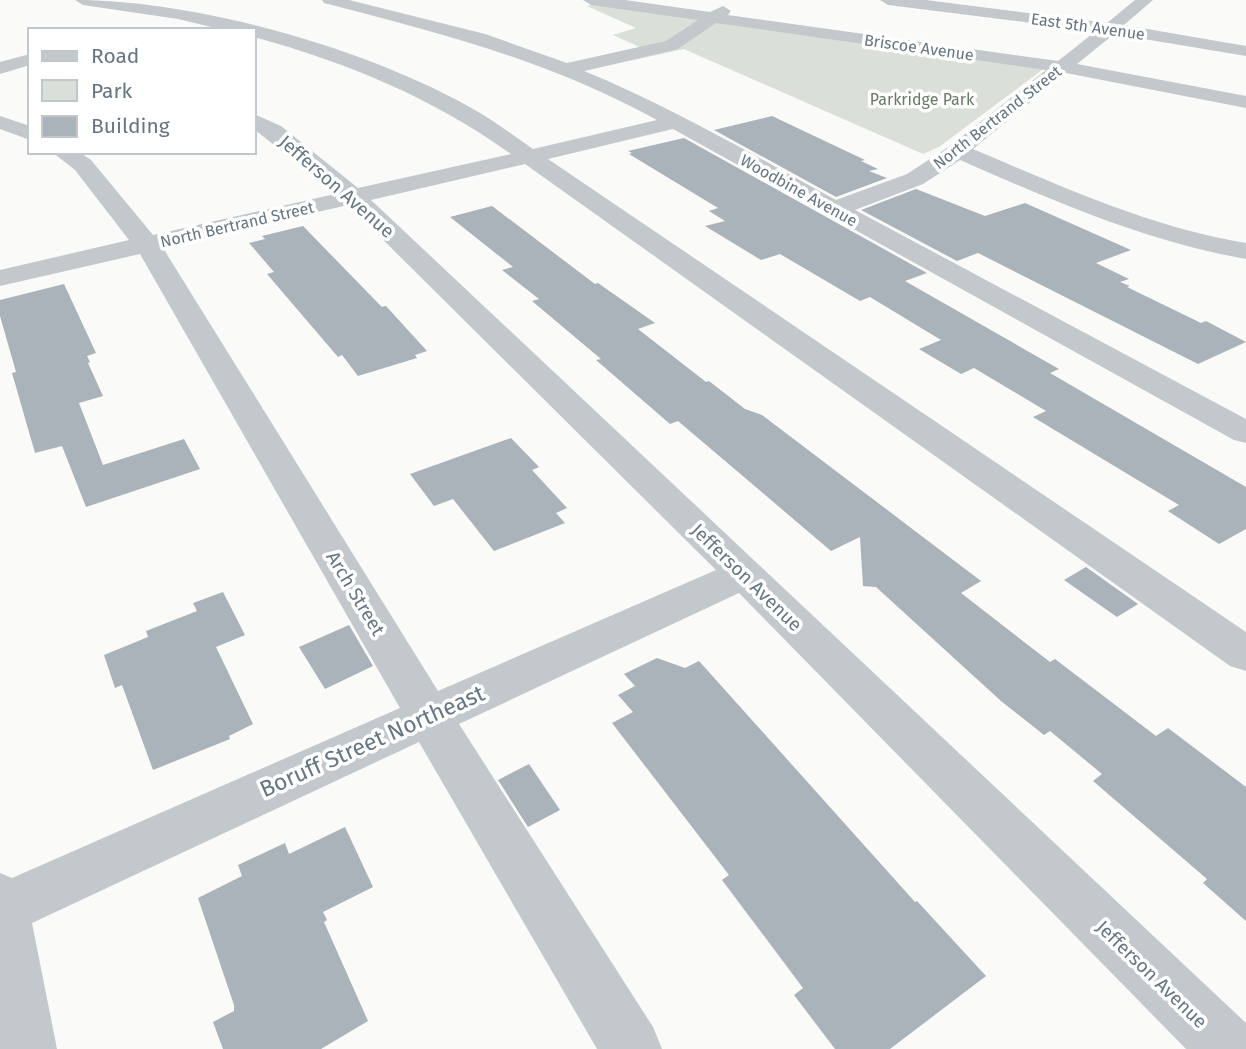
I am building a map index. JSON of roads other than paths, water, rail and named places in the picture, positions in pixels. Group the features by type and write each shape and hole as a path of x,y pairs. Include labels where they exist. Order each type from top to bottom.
{"street":[{"path":"83,0 178,14 238,28"},
{"name":"Woodbine Avenue","path":"330,0 428,23 566,69 678,122 1246,433"},
{"name":"Briscoe Avenue","path":"591,0 970,54 1054,73 1246,102"},
{"name":"East 5th Avenue","path":"888,0 1109,28 1246,51"},
{"name":"North Bertrand Street","path":"834,209 915,179 958,151 1145,0"},
{"path":"139,26 212,4"},
{"path":"566,69 672,45 733,5"},
{"path":"970,54 1021,17"},
{"path":"256,33 316,49 398,79 474,118 1246,654"},
{"path":"0,68 28,60"},
{"path":"1054,73 1246,114"},
{"name":"Jefferson Avenue","path":"256,121 273,131 354,197 1229,1049"},
{"path":"0,122 28,133"},
{"name":"North Bertrand Street","path":"0,278 678,122"},
{"path":"958,151 1143,227 1182,239 1246,251"},
{"name":"Arch Street","path":"66,154 83,165 148,244 428,715 631,1049"},
{"name":"Boruff Street Northeast","path":"1,906 744,574"},
{"path":"1,906 26,1049"}],"park label":[{"name":"Parkridge Park","path":"922,99"}]}
